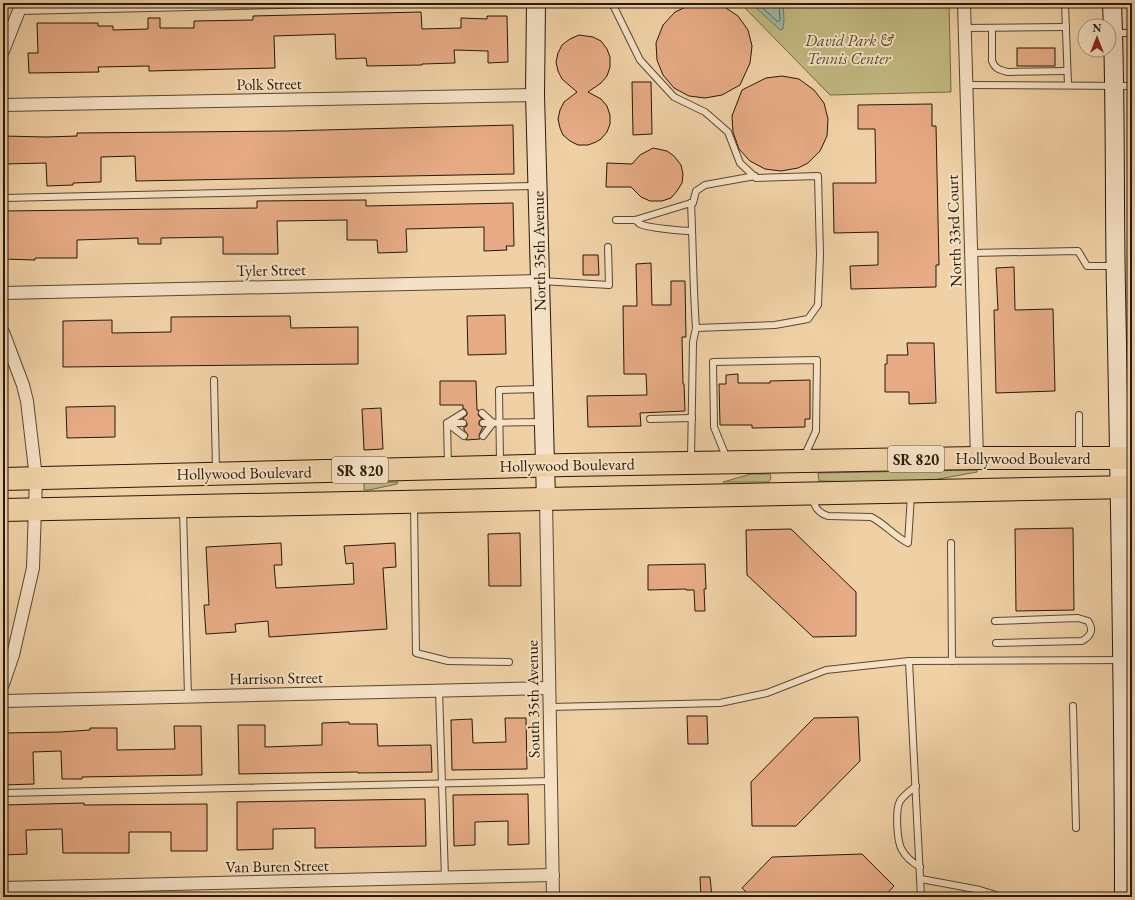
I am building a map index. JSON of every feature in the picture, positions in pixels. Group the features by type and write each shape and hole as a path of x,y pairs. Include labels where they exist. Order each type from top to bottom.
{"highway":[{"name":"Hollywood Boulevard","path":"3,479 545,465 977,458 1125,458"},
{"name":"Hollywood Boulevard","path":"3,510 1126,487"}],"street":[{"name":"North 35th Avenue","path":"536,3 535,95 546,500"},
{"name":"North 33rd Court","path":"964,3 977,458"},
{"path":"1112,3 1112,18"},
{"path":"3,51 21,7"},
{"path":"1117,52 1124,86 1116,266 1126,487 1128,789 1124,897"},
{"name":"Polk Street","path":"3,105 535,95"},
{"name":"Tyler Street","path":"3,293 540,281"},
{"path":"3,332 23,385 27,400 36,478 33,568 13,655 3,684"},
{"name":"South 35th Avenue","path":"546,500 553,897"},
{"name":"Harrison Street","path":"3,701 549,688"},
{"name":"Van Buren Street","path":"6,891 553,876"}],"lane":[{"path":"21,7 365,3"},
{"path":"612,3 640,60 674,97 705,112 728,132 740,163 756,178 818,176 820,255 818,305 808,319 775,325 696,328"},
{"path":"1065,3 1068,85"},
{"path":"964,28 1066,26"},
{"path":"992,28 992,61 994,66 999,70 1008,72 1067,71"},
{"path":"1117,33 1132,33"},
{"path":"966,85 1124,86"},
{"path":"616,220 635,220 693,203 696,190 705,184 755,176"},
{"path":"3,198 538,186"},
{"path":"691,203 693,291 696,328 693,342 691,463"},
{"path":"635,220 648,226 676,231 692,231"},
{"path":"540,281 609,285 608,247"},
{"path":"971,253 1078,251 1087,266 1116,266"},
{"path":"728,462 714,426 713,362 817,360 816,431 802,461"},
{"path":"214,380 216,474"},
{"path":"500,466 496,423 499,390 543,389"},
{"path":"447,423 463,413"},
{"path":"482,413 496,423"},
{"path":"1079,415 1080,458"},
{"path":"650,419 692,418"},
{"path":"483,423 544,422"},
{"path":"447,423 463,424"},
{"path":"447,423 464,436"},
{"path":"447,423 448,468"},
{"path":"483,436 496,423"},
{"path":"811,494 815,506 821,514 828,516 872,517 894,535 908,543 912,492"},
{"path":"414,502 416,653 448,661 510,662"},
{"path":"183,507 188,696"},
{"path":"951,543 952,661"},
{"path":"995,621 1078,618 1088,621 1091,628 1091,634 1088,638 1082,641 996,642"},
{"path":"550,707 720,703 767,693 826,670 909,661 1127,660"},
{"path":"909,661 921,897"},
{"path":"439,690 445,878"},
{"path":"1073,706 1076,828"},
{"path":"3,793 551,781"},
{"path":"916,786 906,794 899,803 898,843 902,851 920,867"},
{"path":"921,879 980,890 1002,897"}],"green space":[{"name":"David Park & Tennis Center","path":"737,3 949,3 951,92 830,95 742,5"},
{"path":"977,470 977,472 917,483 819,481 818,473"},
{"path":"751,474 770,474 771,478 769,482 723,482"},
{"path":"398,482 397,484 364,490 364,483"}],"water":[{"path":"751,3 783,3 783,29 780,30"}],"building":[{"path":"702,3 723,6 738,16 748,30 752,46 750,63 740,85 722,95 705,98 689,96 674,88 663,75 657,60 656,43 663,25 675,12 690,5"},
{"path":"421,12 422,29 461,28 461,18 487,19 487,16 507,16 508,62 488,63 488,51 454,50 455,63 367,66 366,58 336,59 335,34 274,36 275,68 149,71 149,66 98,67 99,72 29,73 28,53 38,53 37,23 98,23 98,26 113,26 113,30 148,29 148,18 160,18 160,28 194,28 194,21 253,20 253,16"},
{"path":"579,35 593,37 601,41 607,49 610,57 610,67 607,76 601,83 588,92 601,99 607,106 610,115 610,124 607,132 601,139 588,145 578,145 563,135 558,119 564,102 577,92 562,79 558,71 556,62 558,53 562,45"},
{"path":"1017,48 1055,48 1055,66 1017,66"},
{"path":"782,76 799,79 814,90 824,103 828,119 827,136 820,151 808,163 798,168 781,171 765,169 750,161 739,149 733,132 732,116 742,90 766,78"},
{"path":"632,82 651,82 652,134 633,135"},
{"path":"932,104 932,126 936,126 939,265 936,265 936,287 851,289 850,266 878,265 878,232 834,233 833,183 876,183 875,129 858,129 858,105"},
{"path":"513,125 514,174 136,181 135,156 101,157 101,182 47,186 46,163 3,164 3,136 46,137 77,136 77,133 285,131"},
{"path":"653,148 667,151 674,156 681,165 683,174 682,183 671,198 662,201 650,201 641,197 631,187 606,187 607,163 632,164 640,155"},
{"path":"366,200 366,206 513,203 514,246 506,246 507,250 484,251 484,227 406,229 407,252 378,253 377,240 347,240 347,220 277,221 278,254 223,254 223,237 161,238 161,244 138,244 138,238 77,240 77,258 35,258 35,260 3,259 3,211 257,208 257,201"},
{"path":"583,255 598,255 599,275 583,275"},
{"path":"651,263 652,305 671,305 671,281 685,281 686,337 682,337 685,411 640,413 641,426 588,427 587,396 647,395 646,374 624,374 623,306 637,306 636,264"},
{"path":"1014,267 1015,310 1053,309 1055,391 996,393 994,310 998,310 996,268"},
{"path":"505,315 506,354 468,355 467,316"},
{"path":"290,316 291,328 358,327 358,364 63,367 63,321 112,320 112,333 171,332 171,317"},
{"path":"907,343 934,343 936,403 909,404 909,392 885,392 885,364 887,364 887,355 908,355"},
{"path":"738,374 738,383 770,383 770,381 810,380 810,419 805,419 805,427 752,428 752,425 720,425 719,384 726,384 726,375"},
{"path":"440,381 476,381 477,410 479,410 478,415 482,419 479,421 479,425 483,427 479,435 480,439 466,440 468,435 464,430 464,427 467,426 467,423 463,418 467,415 467,412 463,409 463,405 440,405"},
{"path":"115,406 115,437 67,438 66,407"},
{"path":"381,408 383,449 364,450 362,409"},
{"path":"1073,528 1074,610 1016,611 1015,529"},
{"path":"791,529 856,592 856,636 813,637 747,575 746,530"},
{"path":"520,533 521,586 489,586 488,534"},
{"path":"281,543 282,565 274,565 276,588 354,584 353,563 346,564 344,546 395,543 396,567 383,568 387,629 269,637 268,621 235,624 236,632 206,634 204,605 209,605 206,547"},
{"path":"705,564 705,611 695,611 694,590 648,590 648,565"},
{"path":"687,716 707,716 708,744 688,744"},
{"path":"858,717 860,761 796,826 752,826 751,782 814,718"},
{"path":"505,718 526,718 527,769 452,770 451,720 472,719 473,743 506,742"},
{"path":"349,722 349,724 377,724 378,746 431,745 432,772 239,774 238,725 265,725 265,747 322,745 322,723"},
{"path":"174,726 201,726 202,775 82,777 82,779 62,779 61,751 33,752 34,784 3,785 3,765 5,765 4,733 60,732 90,730 90,728 117,728 117,750 175,749"},
{"path":"528,794 529,844 508,845 508,821 475,822 475,845 454,846 453,795"},
{"path":"425,799 426,846 315,848 315,828 273,829 273,849 237,850 237,802"},
{"path":"84,803 84,805 207,804 207,851 171,851 171,832 129,832 129,853 63,853 62,829 26,830 27,854 5,855 3,805"},
{"path":"862,854 894,886 884,897 751,897 742,888 772,857"},
{"path":"700,877 710,877 712,897 701,897"}]}
